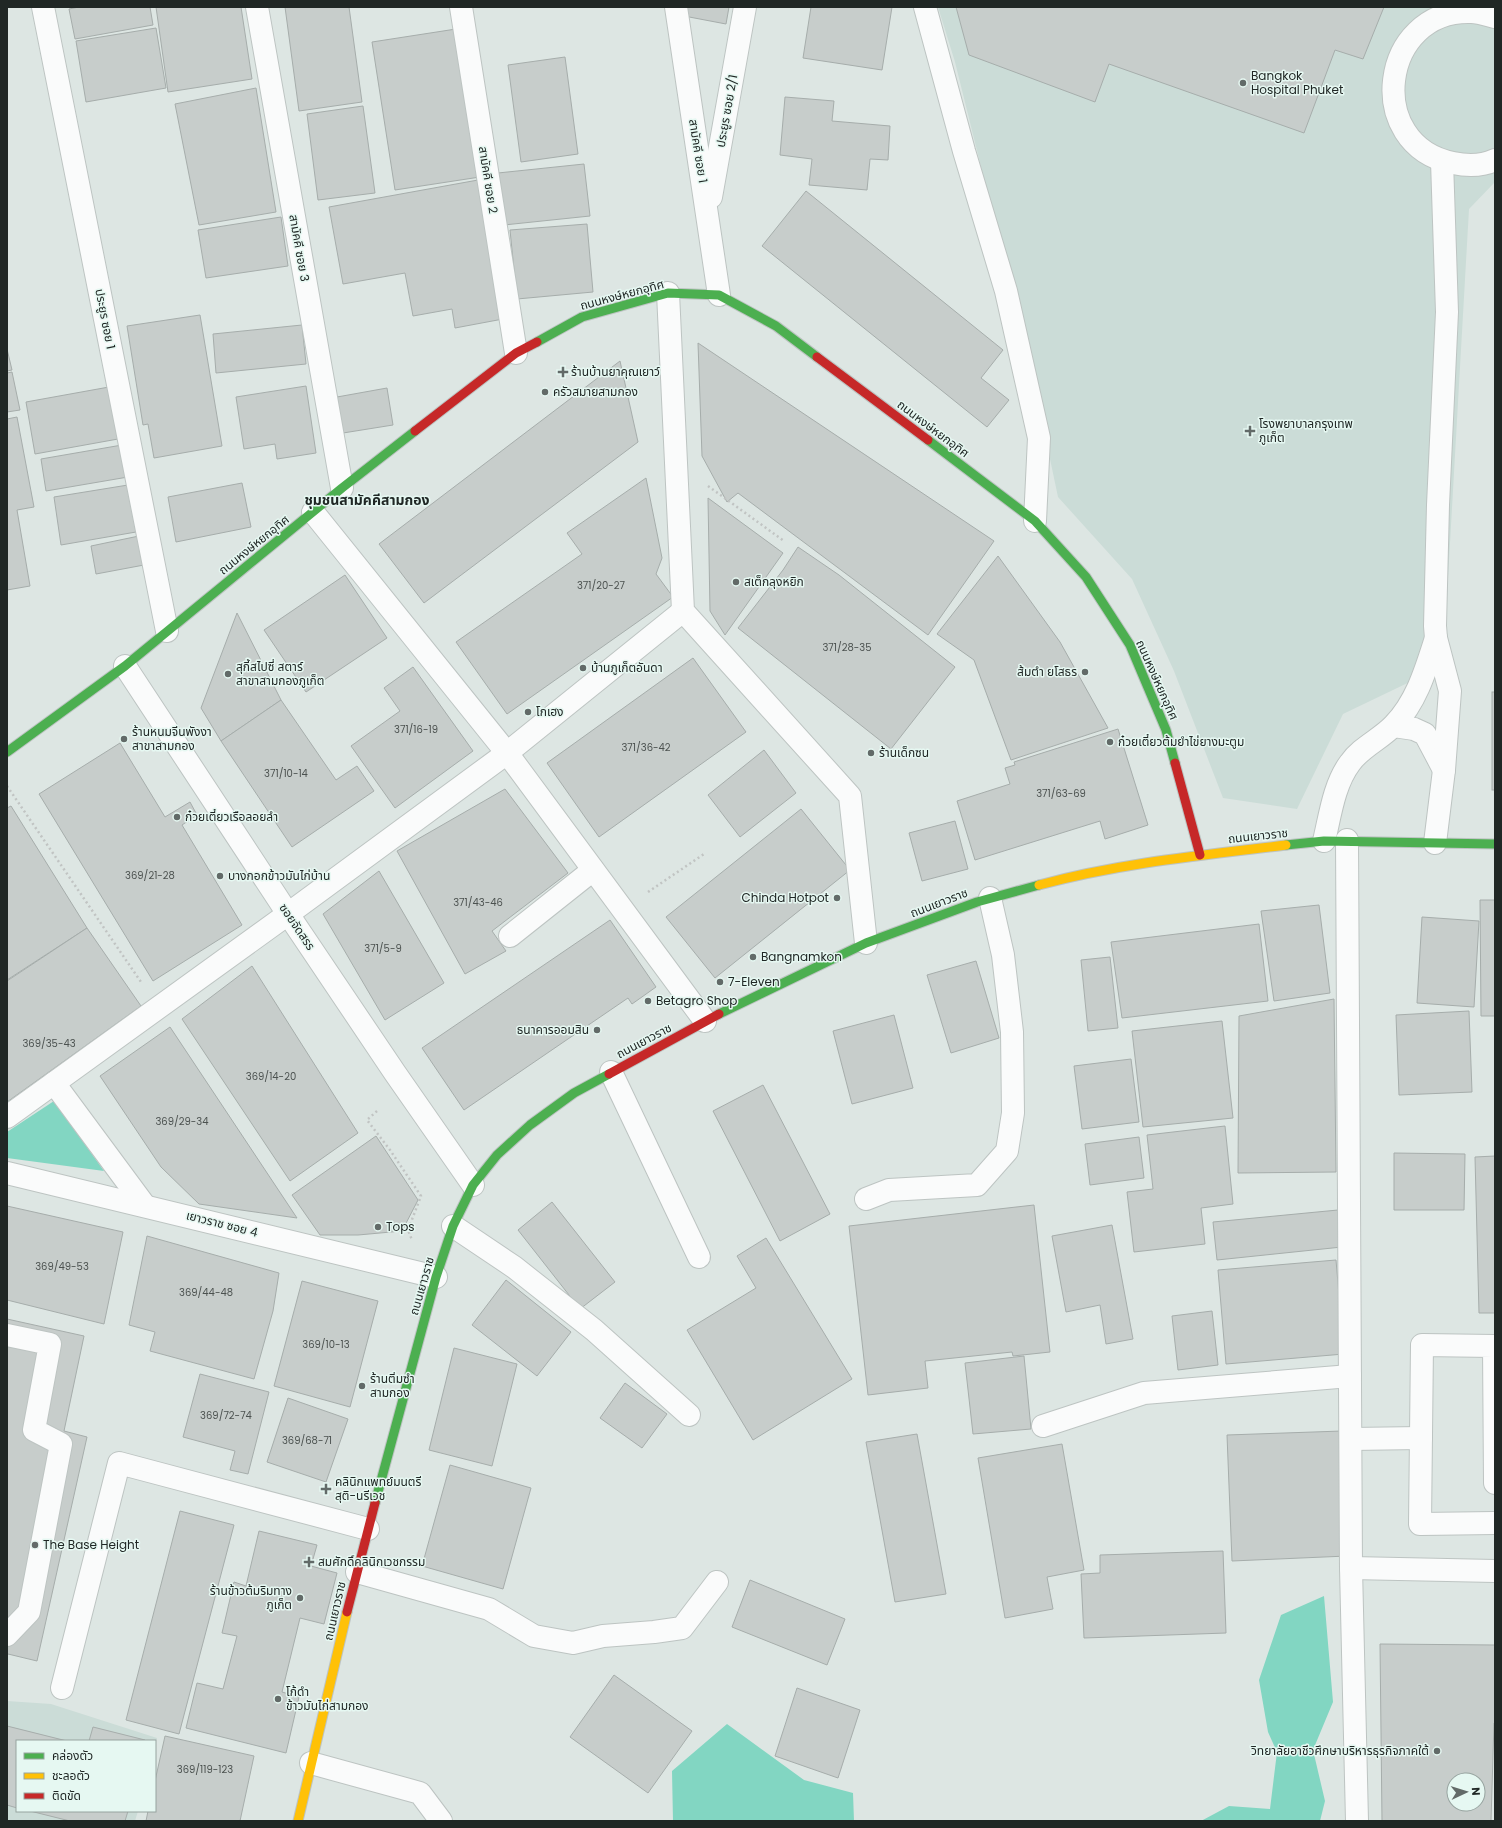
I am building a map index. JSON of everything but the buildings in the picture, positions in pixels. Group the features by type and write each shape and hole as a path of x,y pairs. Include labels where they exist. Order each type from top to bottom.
{"main road":[{"name":"ถนนหงษ์หยกอุทิศ","path":"7,752 125,666 342,488 516,353 582,317 668,293 719,295 776,326 1035,521 1086,577 1130,645 1166,730 1200,855"},
{"name":"ถนนเยาวราช","path":"298,1821 356,1572 436,1277 453,1226 473,1185 497,1154 530,1124 574,1092 705,1021 866,943 990,898 1080,874 1200,855 1324,841 1347,840 1495,844"}],"street":[{"name":"ประยูร ซอย 1","path":"43,7 167,631"},
{"name":"สามัคคี ซอย 3","path":"257,7 342,488"},
{"name":"สามัคคี ซอย 2","path":"461,7 516,353"},
{"name":"สามัคคี ซอย 1","path":"676,7 719,295"},
{"name":"ประยูร ซอย 2/1","path":"708,214 745,7"},
{"path":"925,7 964,151 1006,291 1039,438 1035,521"},
{"path":"1495,7 1495,16 1471,12 1448,15 1426,25 1409,42 1397,62 1392,86 1395,110 1405,132 1422,149 1442,161 1465,165 1488,163 1495,160"},
{"path":"1435,843 1444,770 1450,691 1436,638 1438,504 1448,312 1442,161"},
{"path":"668,293 682,611 850,796 866,943"},
{"path":"313,512 507,753 705,1021"},
{"path":"7,1117 288,914 507,753 682,611"},
{"path":"1324,841 1339,783 1350,762 1369,744 1394,726 1418,691 1436,638"},
{"name":"ซอยจัดสรร","path":"125,666 288,914 395,1073 473,1185"},
{"path":"1394,726 1414,729 1425,734 1444,770"},
{"path":"1347,840 1351,1568 1357,1821"},
{"path":"510,936 593,870"},
{"path":"866,1199 889,1190 977,1185 1007,1151 1013,1113 1012,1032 1003,955 990,898"},
{"path":"612,1072 699,1257"},
{"path":"54,1083 145,1206"},
{"name":"เยาวราช ซอย 4","path":"7,1172 436,1277"},
{"path":"453,1226 514,1267 594,1330 689,1414"},
{"path":"7,1335 50,1344 34,1430 61,1444 29,1612 7,1635"},
{"path":"1495,1483 1494,1346 1422,1345 1420,1524 1495,1523"},
{"path":"1043,1426 1144,1393 1350,1376"},
{"path":"1351,1439 1420,1438"},
{"path":"62,1688 119,1463 368,1529"},
{"path":"1351,1568 1495,1571"},
{"path":"356,1572 489,1609 534,1636 574,1643 603,1636 682,1628 717,1582"},
{"path":"311,1763 420,1794 441,1821"}],"path":[{"path":"675,463 784,541"},
{"path":"7,786 158,1008"},
{"path":"622,909 704,854"},
{"path":"377,1111 367,1120 390,1150 421,1196 408,1230 414,1244"}],"shaded area":[{"name":"โรงพยาบาลกรุงเทพ ภูเก็ต","path":"938,7 1495,7 1495,182 1469,209 1443,666 1343,714 1297,809 1223,798 1174,671 1132,579 1058,497 1030,364 955,62"},
{"path":"7,1701 51,1704 157,1738 156,1741 16,1740 16,1812 138,1812 135,1821 7,1821"}],"green space":[{"path":"54,1101 104,1171 7,1158 7,1132"},
{"path":"1324,1596 1333,1702 1313,1750 1325,1801 1320,1821 1201,1821 1229,1806 1270,1809 1277,1752 1268,1732 1259,1680 1281,1615"},
{"path":"727,1724 804,1780 853,1793 854,1821 673,1821 672,1771"}],"traffic: fast":[{"path":"537,342 582,317 668,293 719,295 776,326 817,357"},
{"path":"7,752 125,666 342,488 415,431"},
{"path":"928,440 1035,521 1086,577 1130,645 1166,730 1175,763"},
{"path":"1286,845 1324,841 1495,844"},
{"path":"719,1014 866,943 977,902 1039,885"},
{"path":"375,1503 436,1277 453,1226 473,1185 497,1155 530,1125 574,1093 609,1074"}],"traffic: slow":[{"path":"1039,885 1070,877 1131,865 1286,845"},
{"path":"298,1821 347,1612"}],"traffic: jam":[{"path":"415,431 516,353 537,342"},
{"path":"817,357 928,440"},
{"path":"1175,763 1200,855"},
{"path":"609,1074 719,1014"},
{"path":"347,1612 375,1503"}],"place":[{"name":"Bangkok Hospital Phuket","path":"1243,83"},
{"name":"ร้านบ้านยาคุณเยาว์","path":"563,372"},
{"name":"ครัวสมายสามกอง","path":"545,392"},
{"name":"โรงพยาบาลกรุงเทพ ภูเก็ต","path":"1250,431"},
{"name":"สเต็กลุงหยิก","path":"736,582"},
{"name":"บ้านภูเก็ตอันดา","path":"583,668"},
{"name":"ส้มตำ ยโสธร","path":"1085,672"},
{"name":"สุกี้สไปซี่ สตาร์ สาขาสามกองภูเก็ต","path":"228,674"},
{"name":"โกเฮง","path":"528,712"},
{"name":"ร้านหนมจีนพังงา สาขาสามกอง","path":"124,739"},
{"name":"ก๋วยเตี๋ยวต้มยำไข่ยางมะตูม","path":"1110,742"},
{"name":"ร้านเด็กซน","path":"871,753"},
{"name":"ก๋วยเตี๋ยวเรือลอยลำ","path":"177,817"},
{"name":"บางกอกข้าวมันไก่บ้าน","path":"220,876"},
{"name":"Chinda Hotpot","path":"837,898"},
{"name":"Bangnamkon","path":"753,957"},
{"name":"7-Eleven","path":"720,982"},
{"name":"Betagro Shop","path":"648,1001"},
{"name":"ธนาคารออมสิน","path":"597,1030"},
{"name":"Tops","path":"378,1227"},
{"name":"ร้านติ่มซำ สามกอง","path":"362,1386"},
{"name":"คลินิกแพทย์มนตรี สุติ-นรีเวช","path":"326,1489"},
{"name":"The Base Height","path":"35,1545"},
{"name":"สมศักดิ์คลินิกเวชกรรม","path":"309,1562"},
{"name":"ร้านข้าวต้มริมทาง ภูเก็ต","path":"300,1598"},
{"name":"โก้ดำ ข้าวมันไก่สามกอง","path":"278,1699"},
{"name":"วิทยาลัยอาชีวศึกษาบริหารธุรกิจภาคใต้","path":"1437,1751"}],"district":[{"name":"ชุมชนสามัคคีสามกอง","path":"367,500"}]}
